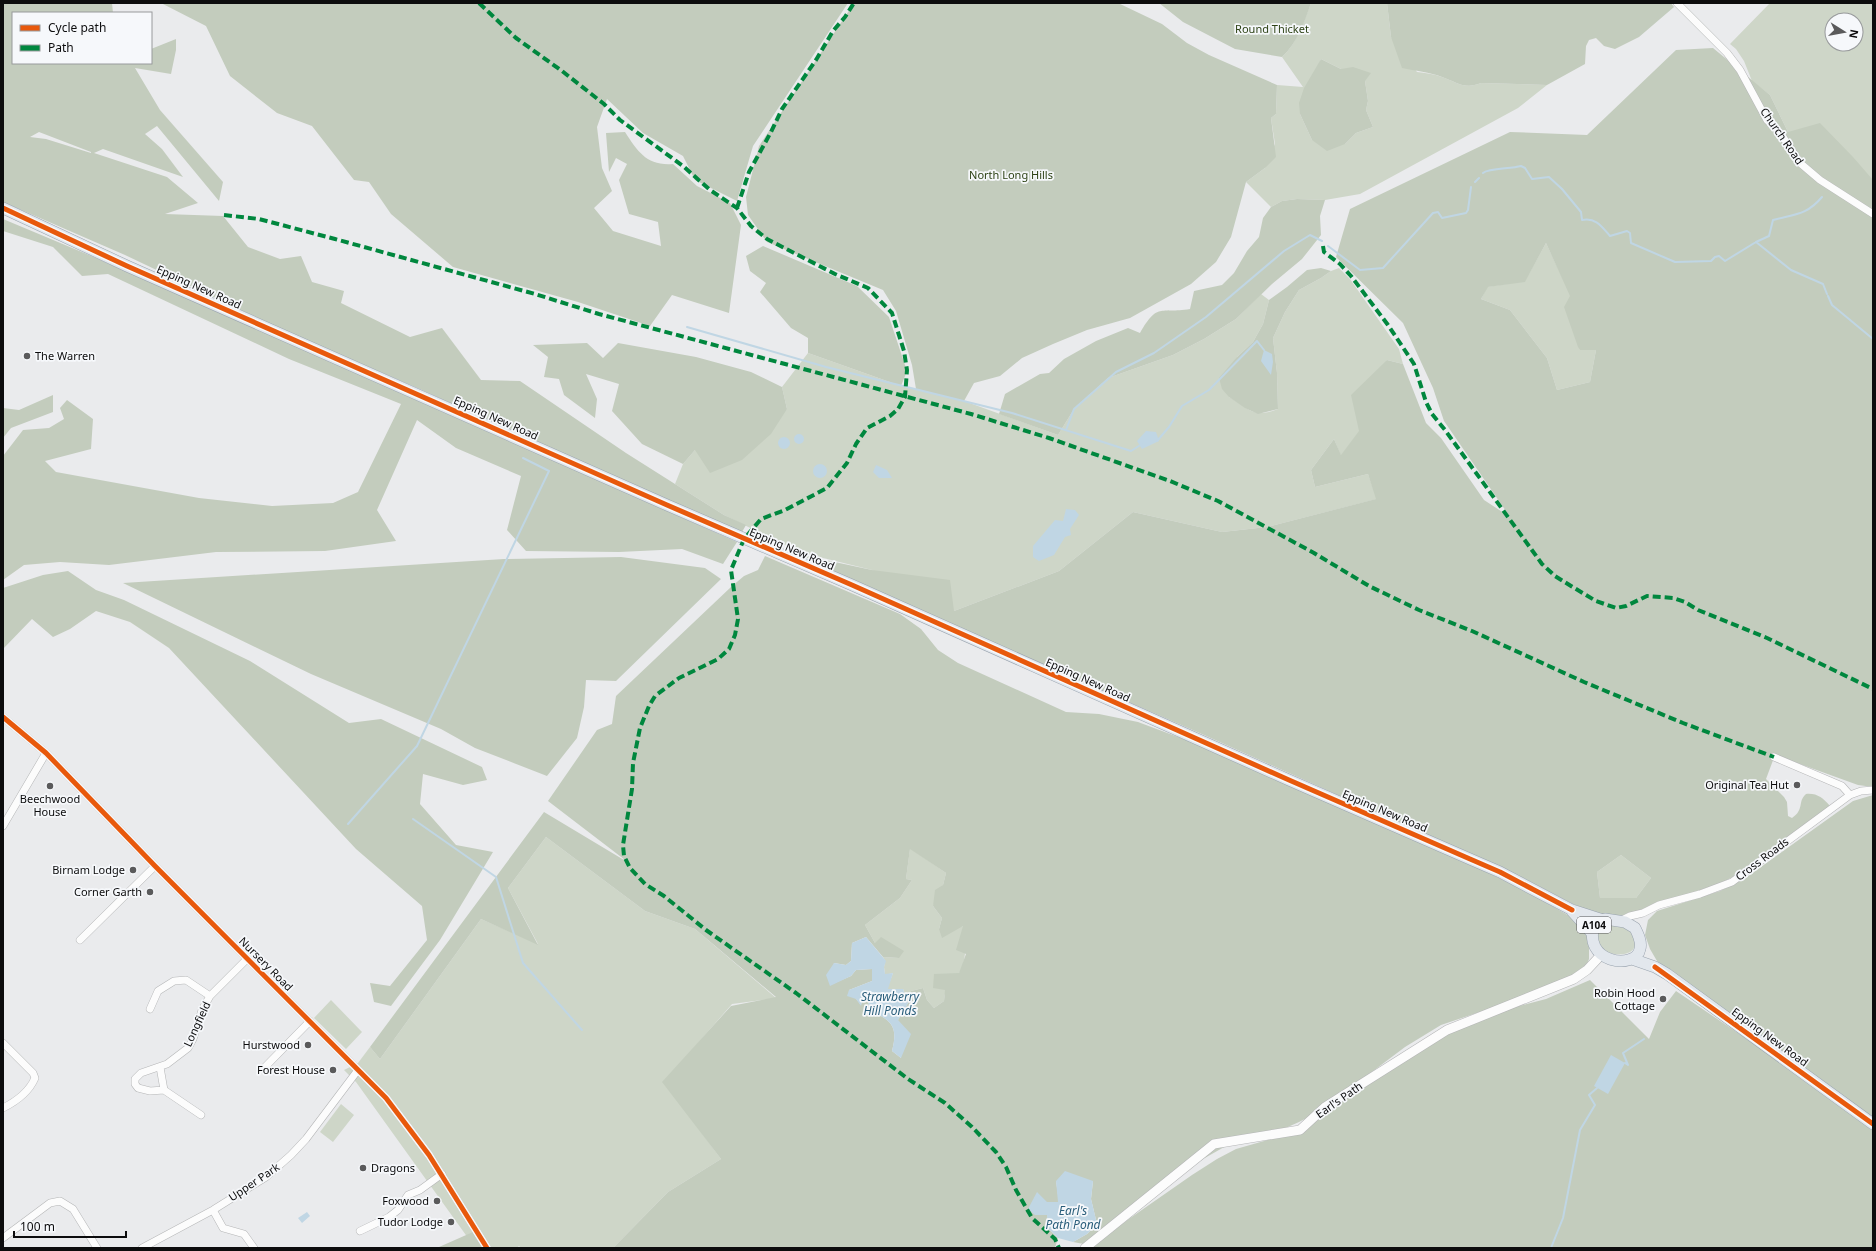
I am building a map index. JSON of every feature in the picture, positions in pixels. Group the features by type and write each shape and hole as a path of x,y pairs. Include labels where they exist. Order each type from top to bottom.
{"main road":[{"name":"Epping New Road","path":"3,208 134,269 667,505 852,585 1288,780 1500,872 1572,910 1603,920"},
{"name":"Epping New Road","path":"1572,910 1592,932"},
{"name":"A104","path":"1601,955 1593,943 1592,932 1595,923 1603,920 1620,921 1631,924 1637,931"},
{"path":"1601,955 1610,959 1622,961 1632,959 1638,954 1640,944 1637,931"},
{"name":"Epping New Road","path":"1640,944 1655,967"},
{"name":"Epping New Road","path":"1632,959 1655,967 1873,1124"}],"street":[{"name":"Church Road","path":"1677,3 1727,53 1740,70 1768,120 1781,134 1800,163 1820,180 1873,214"},
{"name":"Nursery Road","path":"3,716 46,753 155,866 386,1098 442,1174 487,1248"},
{"path":"3,826 46,753"},
{"path":"1774,757 1842,786 1850,795"},
{"name":"Cross Roads","path":"1620,921 1630,916 1643,913 1659,905 1700,894 1732,882 1850,795 1861,791 1873,790"},
{"path":"80,940 155,866"},
{"path":"1637,931 1638,922 1643,913"},
{"name":"Earl's Path","path":"1085,1248 1214,1144 1300,1130 1325,1108 1447,1030 1574,979 1588,970 1601,955"},
{"name":"Longfield","path":"164,1090 159,1092 141,1090 134,1082 136,1076 141,1072 160,1067 188,1048 193,1039 204,1005 210,996 247,959"},
{"path":"150,1009 158,990 174,981 186,980 210,996"},
{"path":"265,1067 310,1021"},
{"path":"3,1043 33,1073 35,1078 32,1086 20,1098 3,1108"},
{"path":"160,1067 164,1090 201,1115"},
{"name":"Upper Park","path":"142,1248 153,1246 266,1177 291,1155 358,1070"},
{"path":"360,1231 389,1217 398,1210 408,1195 420,1190 442,1174"},
{"path":"3,1238 50,1203 60,1201 73,1209 97,1248"},
{"path":"213,1210 223,1228 244,1234 254,1248"}],"shaded area":[{"path":"1311,3 1387,3 1391,37 1417,72 1439,76 1456,83 1470,86 1481,83 1547,85 1518,108 1360,194 1325,200 1297,199 1282,201 1271,207 1246,182 1265,168 1275,144 1271,118 1276,114 1277,85 1303,87 1282,57 1296,39","holes":["1321,59 1365,81 1368,101 1366,110 1373,127 1356,133 1345,144 1312,140 1300,114"]},
{"path":"1770,3 1873,3 1873,201 1788,132 1770,95 1752,81 1744,61 1736,49 1730,44"},
{"path":"1546,243 1571,296 1580,350 1596,350 1590,382 1557,390 1547,358 1510,310 1481,299 1487,287 1525,281"},
{"path":"1339,268 1350,279 1399,349 1403,364 1387,360 1360,431 1341,456 1334,439 1311,470 1315,487 1368,474 1377,499 1267,527 1222,532 1133,512 1059,571 954,611 872,570 799,552 724,515 675,484 683,464 695,450 787,409 782,387 808,353 901,386 964,401 1058,435 1074,409 1108,378 1173,355 1204,339 1236,319 1261,294 1269,300 1263,324 1253,342 1237,357 1229,397 1247,409 1257,413 1269,412 1278,409 1277,373 1273,338 1285,312 1299,290 1331,271"},
{"path":"546,837 645,911 695,929 776,998 732,1004 664,1082 721,1159 668,1192 613,1248 521,1248 519,1246 517,1248 485,1248 468,1238 356,1082 344,1070 358,1063 370,1047 380,1059 481,919 538,944 508,888"},
{"path":"910,848 946,873 943,885 933,906 942,918 939,929 964,926 965,957 961,969 947,989 944,1001 934,1008 927,1000 923,988 911,991 908,1003 903,989 887,989 893,973 885,975 885,961 883,957 899,958 875,943 865,925 900,898 912,880 906,879"},
{"path":"1621,855 1651,878 1636,898 1600,898 1597,872"},
{"path":"1602,924 1620,924 1633,933 1635,943 1634,948 1627,953 1622,954 1602,950 1598,945 1594,931"},
{"path":"331,1000 362,1032 346,1049 314,1018"},
{"path":"341,1104 354,1115 333,1142 320,1132"}],"green space":[{"path":"3,3 112,3 113,12 12,12 12,64 152,64 152,49 176,39 176,50 171,74 135,68 160,110 223,182 219,201 157,126 145,134 162,149 183,177 103,149 94,153 167,177 198,203 165,214 223,216 248,247 280,259 301,256 312,282 344,291 341,303 410,337 442,328 481,380 520,381 626,453 724,515 746,525 742,532 563,455 422,390 281,329 125,255 3,202","holes":["39,132 91,153 46,139 30,137"]},
{"path":"161,3 848,3 753,146 737,201 695,180 683,156 643,133 607,99 597,127 602,168 612,191 594,208 613,231 661,246 658,222 629,214 619,180 627,164 616,158 609,172 606,133 625,132 634,146 644,156 656,163 673,164 697,186 730,203 741,225 729,313 672,295 650,326 578,302 453,267 391,214 369,182 354,180 312,126 277,113 230,76 206,26"},
{"name":"North Long Hills","path":"854,3 1118,3 1162,24 1187,43 1209,55 1277,85 1276,114 1271,118 1276,157 1265,168 1246,182 1231,237 1216,262 1191,284 1130,318 1087,330 1022,358 1000,376 974,383 964,401 916,389 912,365 896,311 883,290 767,242 748,215 746,197 759,146"},
{"name":"Round Thicket","path":"1159,3 1311,3 1296,39 1282,57 1235,49 1183,22"},
{"path":"1387,3 1671,3 1674,7 1639,37 1615,49 1604,46 1596,38 1589,40 1586,46 1585,64 1547,85 1481,83 1470,86 1433,74 1402,68 1391,37"},
{"path":"1713,48 1770,95 1788,132 1820,123 1873,180 1873,787 1858,785 1775,755 1766,779 1787,802 1788,816 1792,818 1796,815 1800,809 1803,797 1806,794 1813,794 1820,797 1830,806 1744,871 1721,883 1625,915 1614,917 1600,915 1573,904 1521,877 1204,735 826,569 802,555 872,570 950,580 954,611 1059,571 1133,512 1222,532 1267,527 1376,499 1368,474 1315,487 1311,470 1334,439 1341,455 1359,431 1351,395 1387,360 1403,364 1426,423 1441,438 1484,500 1510,517 1444,421 1433,388 1403,323 1336,257 1350,209 1510,132 1587,135 1676,50","holes":["1546,243 1570,296 1564,307 1578,347 1580,350 1596,350 1590,382 1557,390 1547,358 1510,310 1481,299 1488,287 1525,282","1621,855 1651,878 1636,898 1600,898 1597,872"]},
{"path":"1321,59 1341,69 1353,67 1371,73 1365,81 1368,101 1366,110 1373,127 1356,133 1345,144 1327,151 1312,140 1300,114 1299,103 1304,88"},
{"path":"1297,199 1325,200 1320,216 1321,235 1302,259 1272,284 1236,319 1204,339 1173,355 1108,378 1074,409 1058,435 999,414 1005,394 1040,374 1049,373 1064,359 1096,341 1128,328 1140,333 1151,317 1160,311 1190,309 1194,291 1222,285 1234,273 1247,251 1259,237 1263,218 1271,207 1282,201"},
{"path":"3,219 89,255 737,542 723,564 682,549 619,552 526,551 507,530 521,476 456,448 417,420 377,510 396,541 325,551 216,552 109,565 60,562 24,565 3,580 3,456 23,430 49,428 64,419 60,408 67,400 93,419 91,449 45,461 56,472 199,498 272,506 333,503 358,492 401,404 289,359 108,274 82,276 53,247 3,231"},
{"path":"763,246 857,286 889,317 907,371 901,386 808,353 808,338 791,328 760,292 766,283 750,271 746,256"},
{"path":"1321,268 1331,271 1299,290 1285,312 1273,338 1277,373 1278,409 1258,414 1245,408 1229,397 1222,389 1219,378 1237,357 1253,342 1263,324 1269,300 1307,270"},
{"path":"587,343 603,358 618,343 696,357 751,372 782,387 787,409 771,434 742,460 710,473 695,450 683,464 642,444 612,411 619,384 586,374 597,399 595,418 564,395 559,379 544,377 548,357 533,345"},
{"path":"53,395 53,412 11,428 3,438 3,408 19,410"},
{"path":"765,556 900,614 921,629 938,650 958,663 1066,712 1099,714 1138,722 1194,743 1455,857 1524,890 1580,922 1586,932 1589,947 1589,959 1585,969 1545,990 1441,1025 1405,1047 1320,1111 1281,1130 1226,1146 1203,1159 1084,1244 1073,1242 1087,1234 1097,1224 1091,1199 1093,1181 1056,1181 1059,1202 1047,1202 1048,1228 1058,1238 1055,1248 613,1248 668,1192 721,1159 662,1082 731,1006 776,997 695,929 645,911 546,837 508,888 538,945 481,919 380,1059 370,1047 544,812 629,863 548,801 597,730 612,724 616,696 731,587 744,576 758,570","holes":["910,849 946,873 943,885 935,890 933,906 942,918 939,929 942,938 963,926 956,950 966,954 959,973 934,974 933,988 945,990 944,1001 934,1008 927,1000 923,988 911,991 908,1003 898,1020 901,1058 892,1051 894,1035 891,1024 869,1009 868,996 863,995 861,1005 849,990 872,981 872,969 856,970 851,976 830,985 834,963 846,965 851,961 852,943 866,937 883,957 899,958 904,951 881,937 875,943 865,925 900,898 912,880 906,879"]},
{"path":"621,557 705,568 721,579 616,681 586,680 584,707 577,738 547,776 475,748 441,729 311,674 123,583 504,559"},
{"path":"68,571 96,590 124,600 250,661 349,723 381,719 482,767 487,780 463,785 423,774 420,804 456,845 493,852 440,940 391,1006 374,1002 370,983 390,986 427,940 422,906 356,849 169,648 130,622 96,611 70,629 53,637 32,619 3,649 3,588 43,575"},
{"path":"1873,795 1873,1118 1657,961 1650,949 1645,935 1648,920 1657,911 1720,891 1747,877 1853,801"},
{"path":"1590,980 1649,1039 1660,1012 1676,991 1763,1050 1873,1129 1873,1248 1091,1248 1126,1221 1217,1159 1236,1149 1285,1135 1320,1119 1373,1078 1445,1032 1508,1009 1546,999"},
{"path":"473,1232 485,1248 439,1248 439,1247"}],"water":[{"path":"1264,350 1272,354 1273,362 1271,375 1261,361"},
{"path":"1146,431 1156,432 1159,441 1142,449 1137,441"},
{"path":"797,434 801,434 803,435 803,443 797,444 794,441 794,437"},
{"path":"784,437 788,439 790,443 788,447 784,449 780,447 778,443 780,439"},
{"path":"820,464 825,466 827,471 825,476 820,478 815,476 813,471 815,466"},
{"path":"876,465 887,470 892,478 879,478 873,472"},
{"path":"1066,509 1075,510 1079,515 1070,529 1071,535 1065,537 1054,555 1039,561 1033,557 1033,546 1055,520 1063,521"},
{"name":"Strawberry Hill Ponds","path":"866,937 886,961 884,967 885,974 893,973 888,989 903,989 908,1003 898,1020 911,1034 901,1058 892,1051 894,1035 891,1024 869,1009 868,996 863,995 861,1006 856,999 847,996 849,990 872,981 872,969 856,970 851,976 830,986 826,975 834,963 846,965 851,961 852,943"},
{"path":"1611,1055 1625,1063 1608,1094 1594,1086"},
{"name":"Earl's Path Pond","path":"1065,1171 1093,1181 1091,1199 1097,1224 1087,1234 1073,1242 1058,1238 1048,1228 1047,1215 1035,1215 1028,1209 1037,1192 1047,1202 1058,1202 1056,1181"},
{"path":"307,1212 310,1216 302,1223 298,1218"}],"waterway":[{"path":"1483,173 1490,170 1521,166 1525,168 1532,179 1549,177 1562,189 1581,212 1582,220 1587,219 1595,221 1610,236 1627,231 1630,233 1631,243 1675,262"},
{"path":"1475,182 1479,178"},
{"path":"1328,246 1360,270 1383,268 1433,213 1438,212 1442,218 1466,213 1468,210 1471,187"},
{"path":"1756,242 1769,236 1773,220 1806,211 1822,197"},
{"path":"1066,430 1074,409 1116,372 1154,353 1206,317 1284,251 1310,235 1322,241"},
{"path":"1676,262 1711,261 1715,257 1719,256 1725,261 1756,242 1791,270 1823,284 1827,294"},
{"path":"1828,296 1832,305 1873,339"},
{"path":"687,327 826,367 1012,413 1131,451 1142,444"},
{"path":"1157,441 1169,427 1182,406 1209,390 1257,341 1264,350"},
{"path":"348,824 417,746 549,471 523,458"},
{"path":"413,819 496,877 523,963 582,1030"},
{"path":"1625,1063 1628,1065 1623,1053 1644,1039"},
{"path":"1551,1248 1563,1218 1580,1130 1595,1105 1589,1095 1597,1088"}],"marked path":[{"path":"479,3 516,38 562,71 604,104 620,120 683,166 710,190 737,208 751,226 767,239 835,274 868,288 892,313 904,351 907,370 905,397 898,409 890,416 867,428 856,444 847,463 827,488 785,510 761,519 744,539 731,570 738,619 735,635 729,649 718,659 679,678 655,696 640,728 633,763 632,789 623,845 624,856 630,868 645,884 664,896 706,930 796,993 908,1079 945,1103 972,1127 996,1152 1006,1167 1016,1190 1032,1218 1055,1239 1059,1248"},
{"path":"737,208 749,172 782,109 816,60 833,31 854,3"},
{"path":"224,215 259,219 335,239 535,294 599,314 971,414 1049,438 1170,481 1218,501 1314,553 1369,586 1419,610 1472,631 1584,682 1683,723 1774,757"},
{"path":"1323,246 1324,252 1340,264 1351,276 1388,325 1414,364 1426,402 1432,414 1542,564 1555,576 1596,601 1616,608 1626,606 1647,596 1673,598 1685,602 1698,610 1767,638 1873,689"}],"cycle path":[{"path":"3,208 127,266 1500,872 1572,910"},
{"path":"3,717 46,753 155,866 386,1098 429,1155 487,1248"},
{"path":"1655,967 1873,1124"}],"place":[{"name":"The Warren","path":"27,356"},
{"name":"Original Tea Hut","path":"1797,785"},
{"name":"Beechwood House","path":"50,786"},
{"name":"Birnam Lodge","path":"133,870"},
{"name":"Corner Garth","path":"150,892"},
{"name":"Robin Hood Cottage","path":"1663,999"},
{"name":"Hurstwood","path":"308,1045"},
{"name":"Forest House","path":"333,1070"},
{"name":"Dragons","path":"363,1168"},
{"name":"Foxwood","path":"437,1201"},
{"name":"Tudor Lodge","path":"451,1222"}]}
